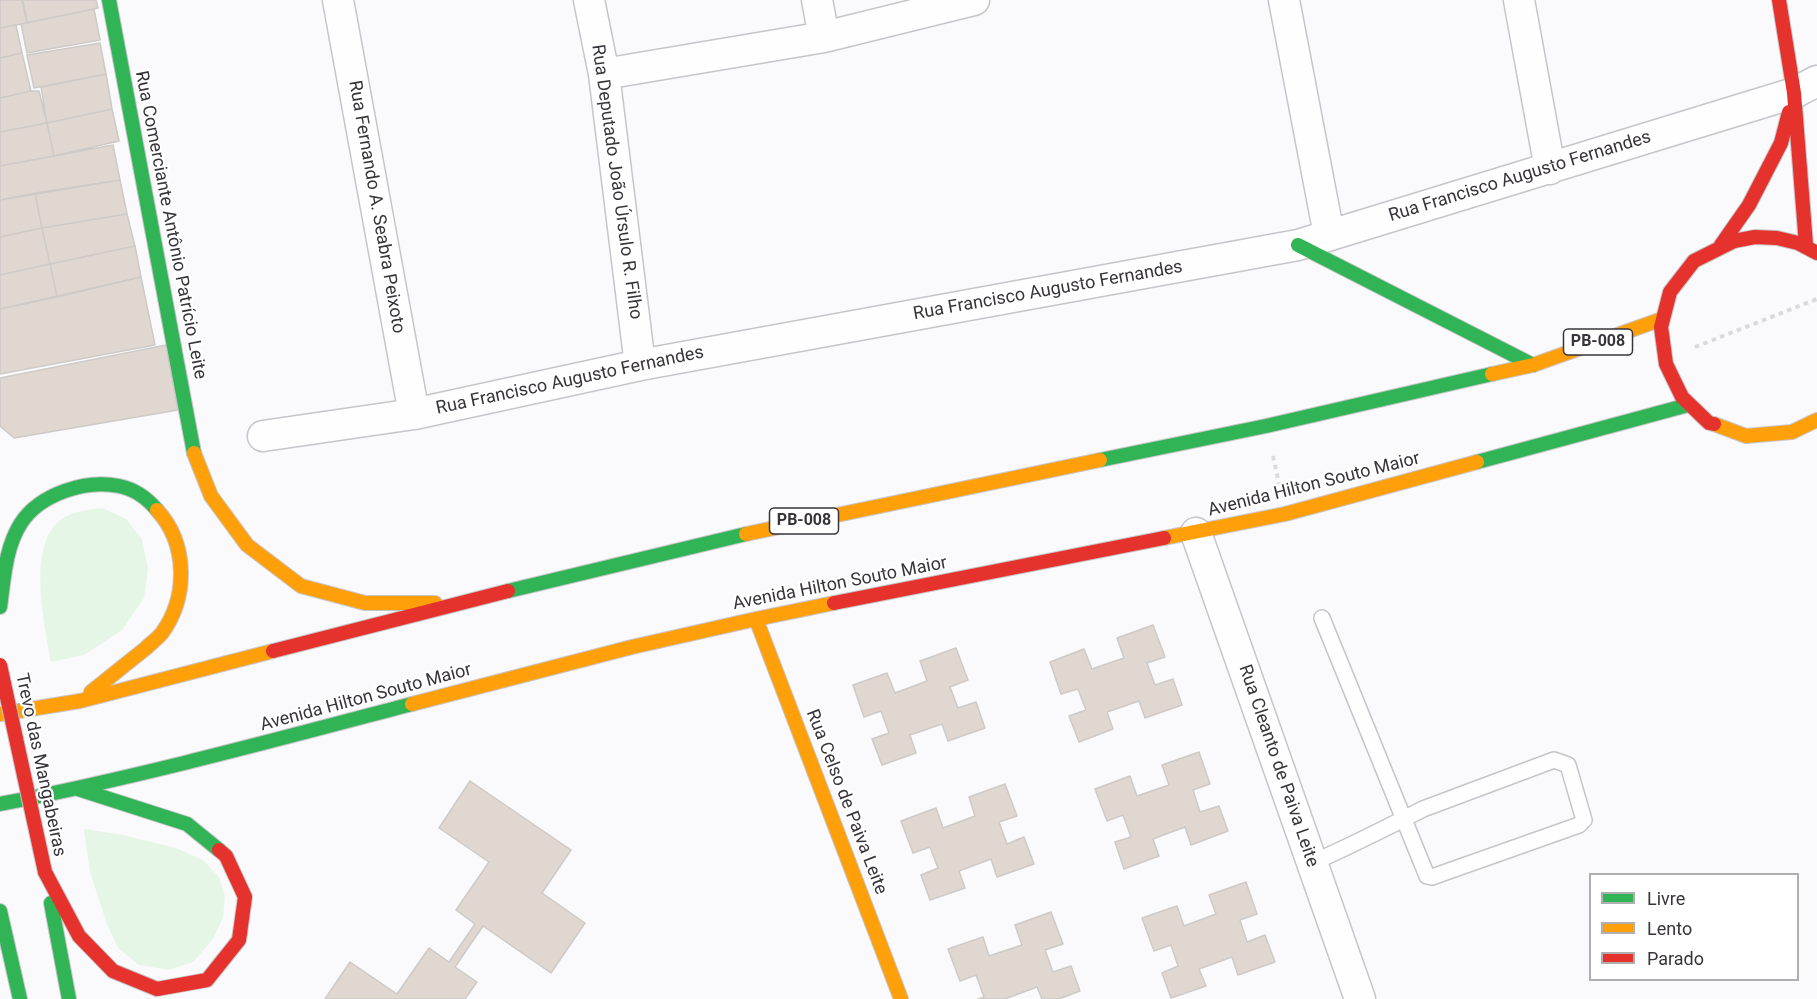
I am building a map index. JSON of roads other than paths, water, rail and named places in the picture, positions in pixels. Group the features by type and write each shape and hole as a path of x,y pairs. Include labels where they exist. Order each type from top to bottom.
{"main road":[{"name":"Rua Comerciante Antônio Patrício Leite","path":"109,0 195,457 211,496 246,545 301,586 365,603 456,603"},
{"path":"1779,0 1806,87 1811,249 1775,237 1748,237 1721,244 1700,257 1682,274 1669,296 1662,319 1660,342 1665,365 1674,386 1688,405 1710,423 1737,434 1766,437 1794,431 1817,420"},
{"path":"1721,244 1749,205 1781,143 1806,87"},
{"path":"1298,245 1533,365"},
{"name":"PB-008","path":"0,714 80,701 456,603 758,531 1266,426 1533,365 1662,319"},
{"name":"Avenida Hilton Souto Maior","path":"0,804 78,789 215,756 632,647 756,619 1286,514 1688,405"},
{"path":"0,607 8,554 18,527 31,510 47,498 74,488 104,484 125,487 144,498 159,511 170,526 181,565 180,590 174,609 160,635 80,701"},
{"name":"Rua Celso de Paiva Leite","path":"756,619 901,999"},
{"name":"Trevo das Mangabeiras","path":"0,665 45,872"},
{"path":"45,872 79,936 113,971 157,989 207,980 239,940 245,897 226,856 187,824 78,789"},
{"path":"45,872 69,999"},
{"path":"0,911 20,999"}],"street":[{"name":"Rua Fernando A. Seabra Peixoto","path":"338,0 414,414"},
{"name":"Rua Deputado João Úrsulo R. Filho","path":"589,0 604,74 640,365"},
{"path":"817,0 824,37"},
{"path":"604,74 824,37 974,0"},
{"path":"1284,0 1329,235"},
{"path":"1519,0 1550,169"},
{"name":"Rua Francisco Augusto Fernandes","path":"263,436 414,414 640,365 1298,245 1550,169 1806,87"},
{"name":"Rua Cleanto de Paiva Leite","path":"1196,533 1360,999"}],"lane":[{"path":"1312,863 1374,835 1402,820 1423,809 1554,760 1568,765 1584,820 1579,825 1432,877 1427,876 1402,820 1322,618"}]}
